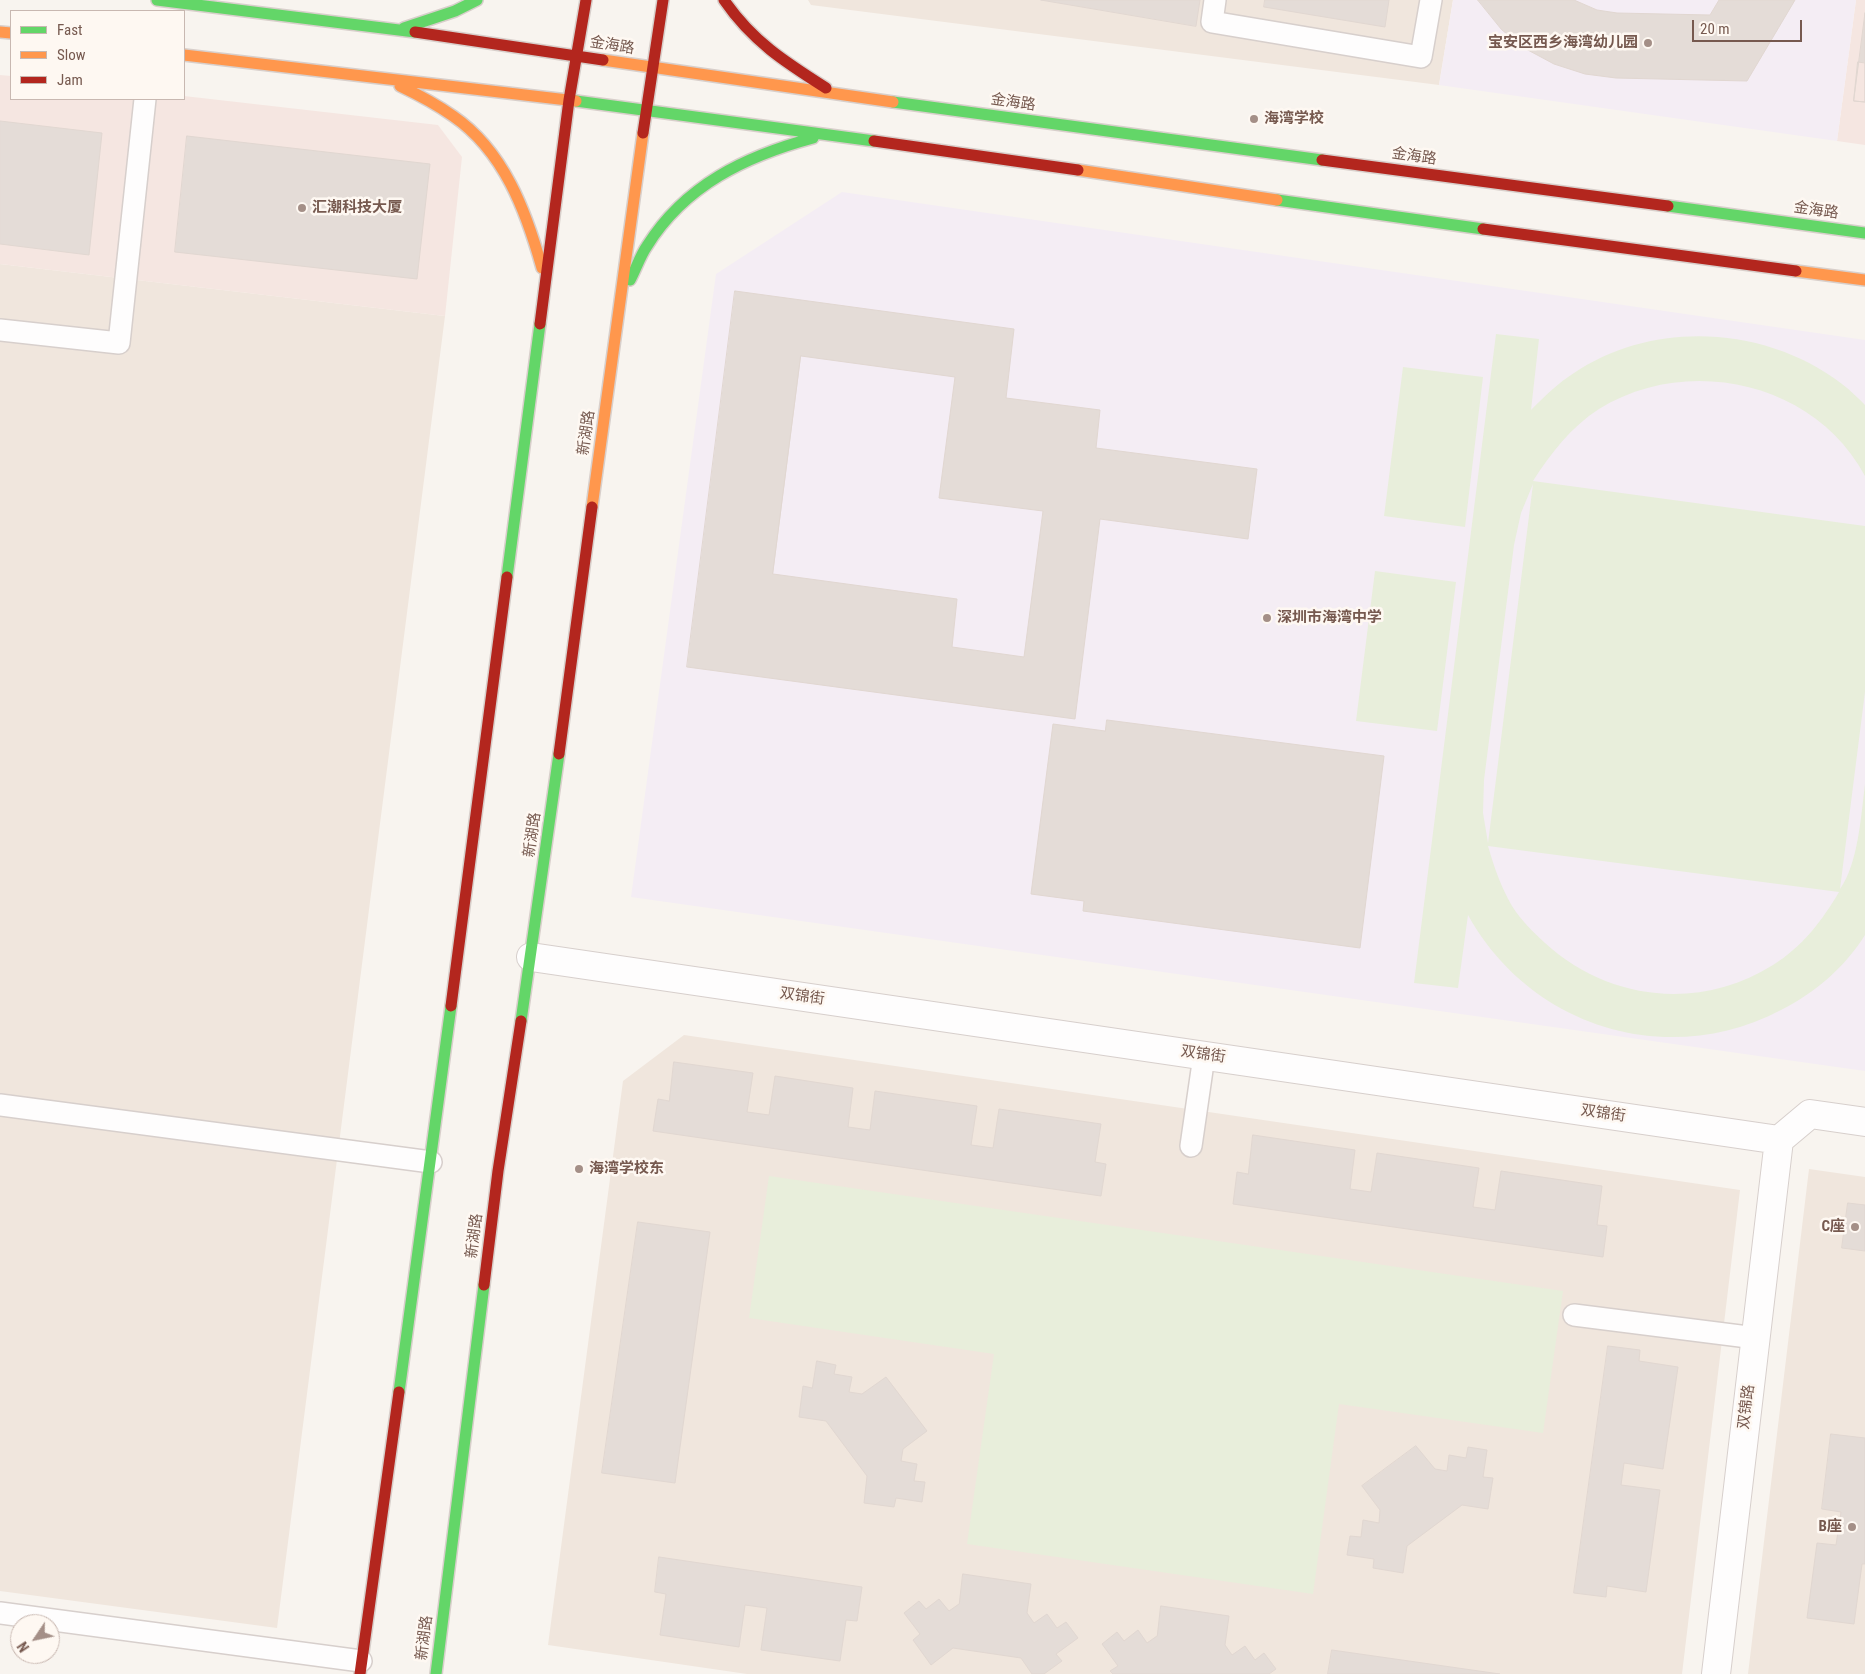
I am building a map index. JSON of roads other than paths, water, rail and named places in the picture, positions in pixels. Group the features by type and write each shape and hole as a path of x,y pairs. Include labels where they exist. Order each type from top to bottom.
{"main road":[{"name":"金海路","path":"157,0 399,30 836,94 1865,233"},
{"path":"399,30 455,11 477,0"},
{"path":"361,1668 431,1162 569,100 586,0"},
{"name":"新湖路","path":"436,1674 498,1171 531,957 646,110 663,0"},
{"path":"724,0 738,19 761,44 785,62 836,94"},
{"path":"185,55 569,100 829,134 1402,218 1865,280"},
{"path":"372,76 417,93 446,110 470,129 493,152 512,182 524,208 536,240 545,282"},
{"path":"621,297 647,246 680,205 703,185 735,164 759,154 783,145 829,134"}],"street":[{"name":"双锦街","path":"531,957 1779,1140"},
{"path":"1779,1140 1810,1114 1865,1122"},
{"name":"双锦路","path":"1716,1674 1779,1140"}],"lane":[{"path":"1215,0 1212,22 1421,57 1431,0"},
{"path":"0,330 119,343 145,100"},
{"path":"1191,1146 1204,1056"},
{"path":"0,1105 431,1162"},
{"path":"1574,1315 1756,1338"},
{"path":"0,1613 361,1668"}],"place":[{"name":"宝安区西乡海湾幼儿园","path":"1648,43"},
{"name":"海湾学校","path":"1254,119"},
{"name":"汇潮科技大厦","path":"302,208"},
{"name":"深圳市海湾中学","path":"1267,618"},
{"name":"海湾学校东","path":"579,1169"},
{"name":"C座","path":"1855,1227"},
{"name":"B座","path":"1852,1527"}]}
